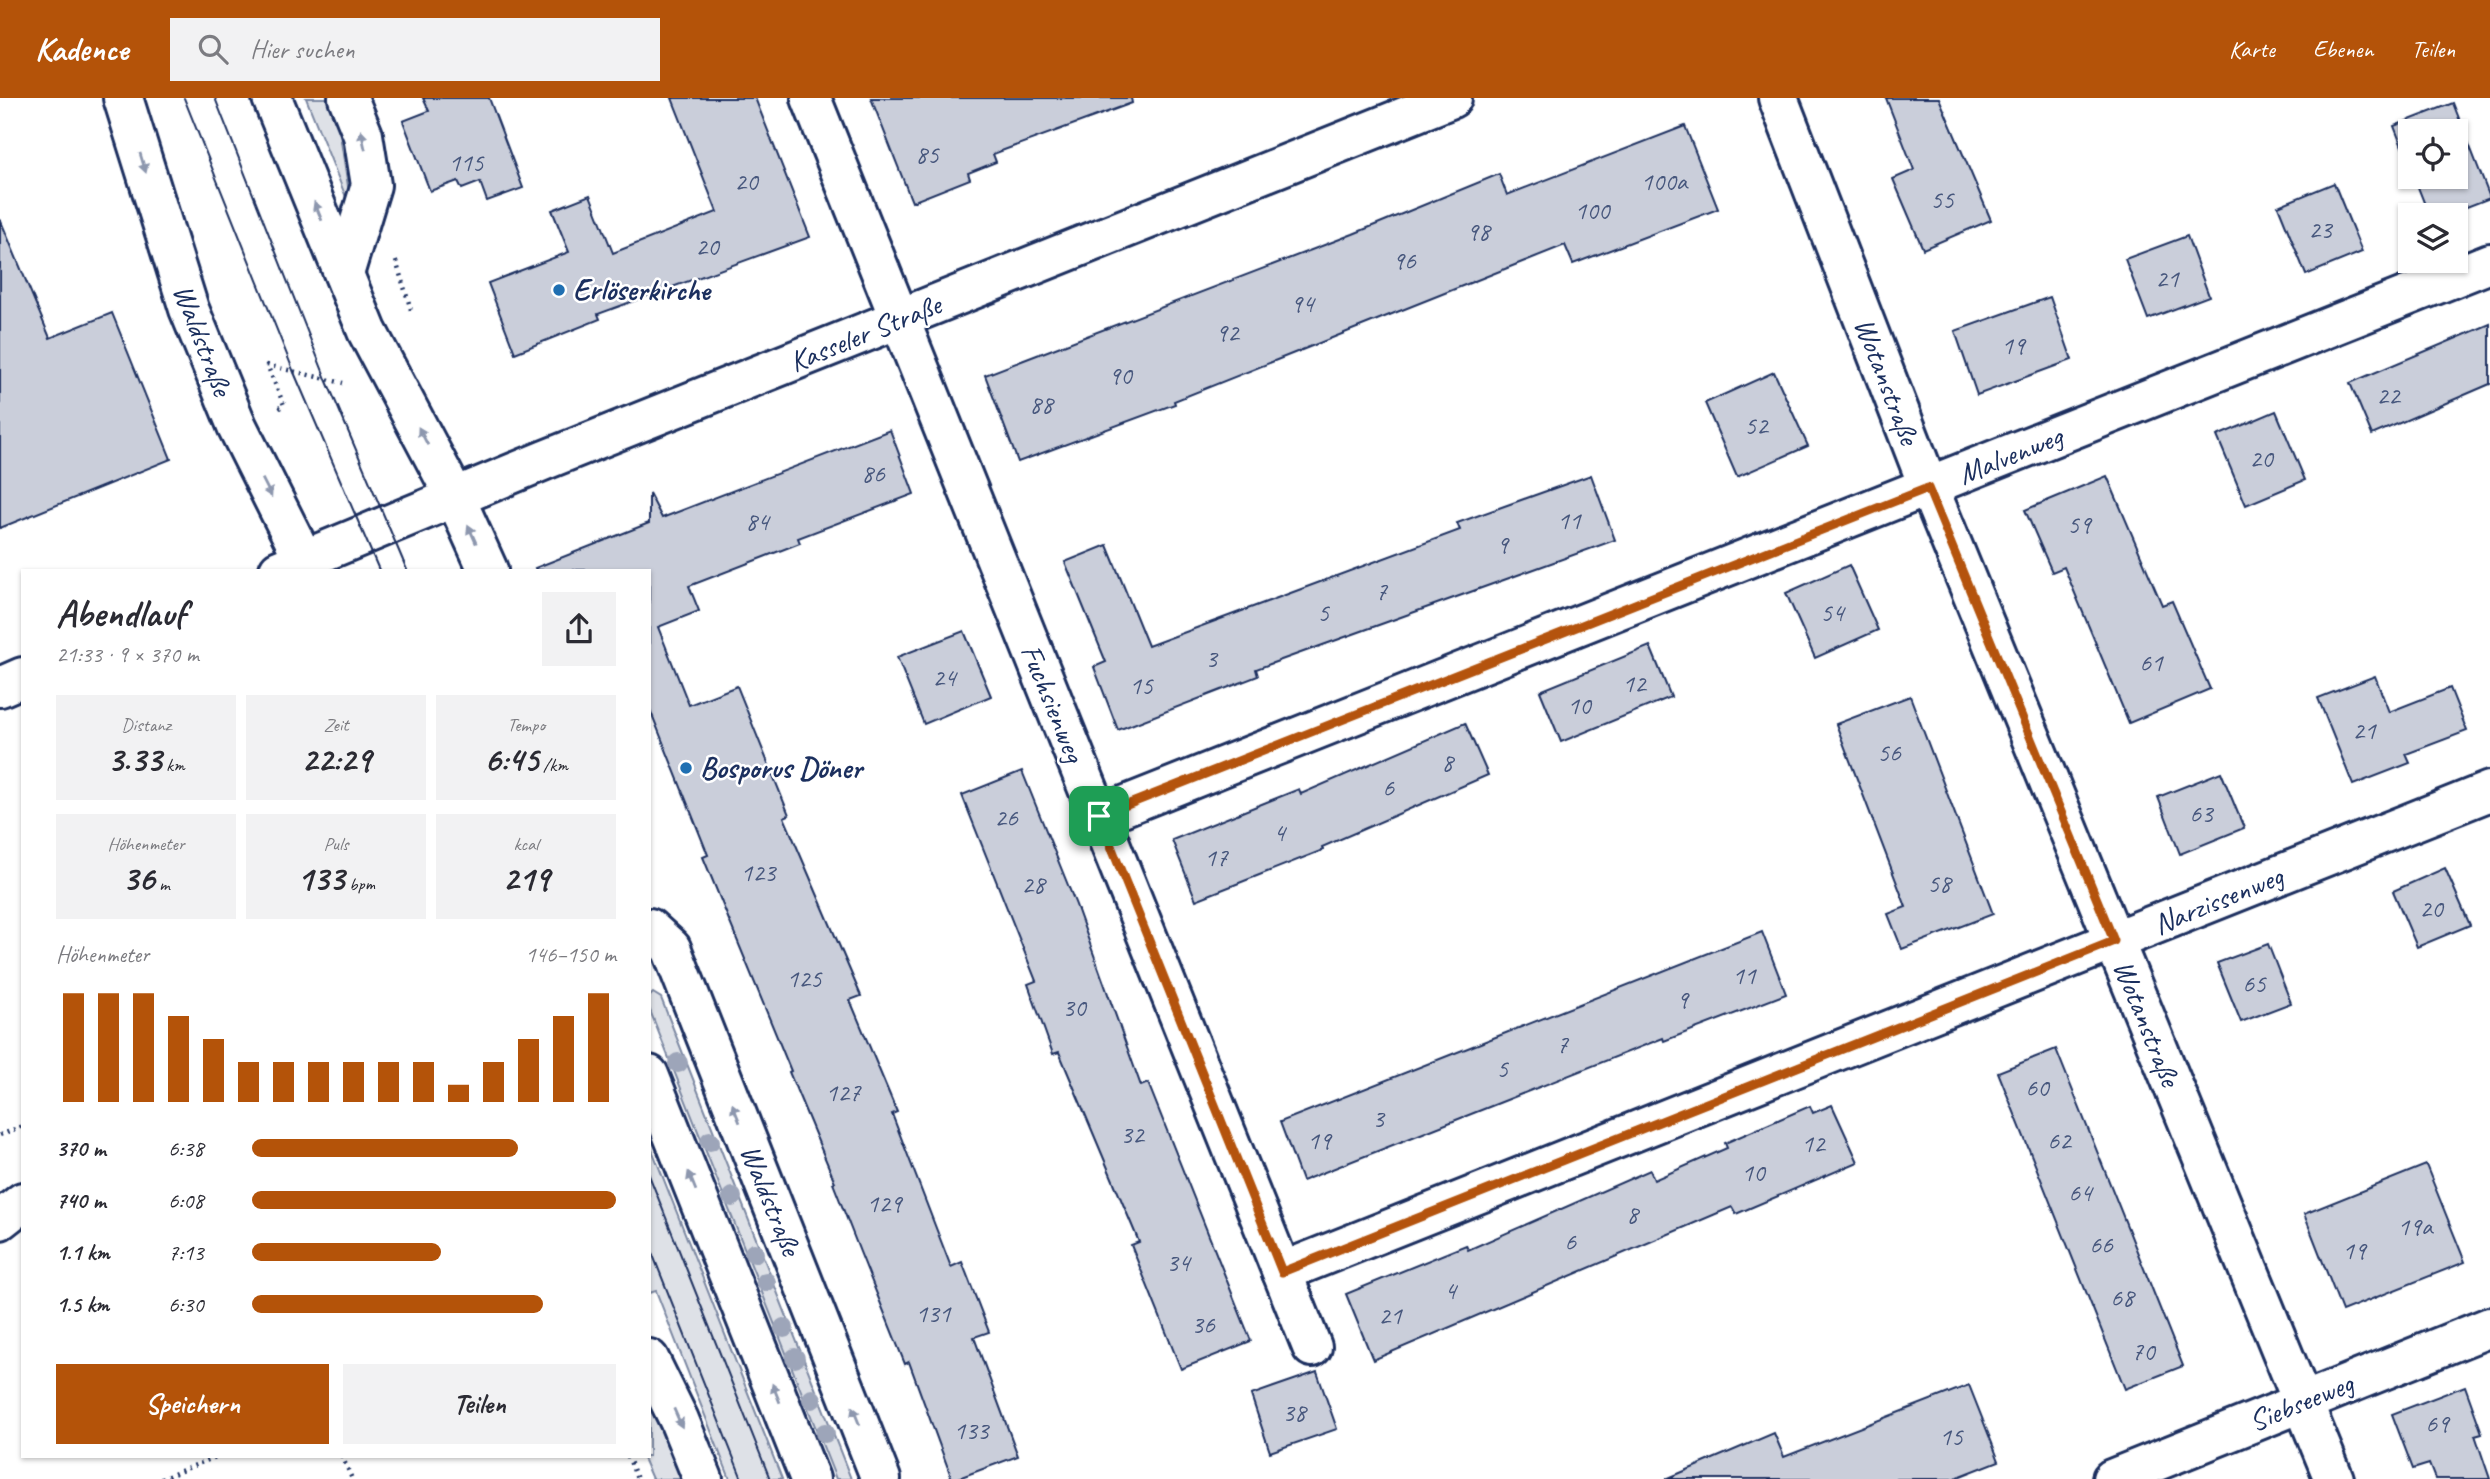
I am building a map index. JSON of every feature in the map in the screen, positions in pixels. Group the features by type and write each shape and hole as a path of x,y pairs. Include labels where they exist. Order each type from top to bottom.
{"street":[{"name":"Waldstraße","path":"123,98 189,309 297,567"},
{"path":"272,98 367,331 455,497 488,569"},
{"path":"344,274 372,185 363,135 348,98"},
{"name":"Fuchsienweg","path":"811,98 1312,1347"},
{"name":"Kasseler Straße","path":"297,567 455,497 1452,98"},
{"name":"Wotanstraße","path":"1778,98 1928,488 2334,1479"},
{"name":"Malvenweg","path":"1099,816 2490,263"},
{"path":"0,687 21,678"},
{"name":"Narzissenweg","path":"1282,1272 2490,791"},
{"name":"Waldstraße","path":"651,930 671,948 881,1479"},
{"path":"651,1080 810,1479"},
{"path":"0,1220 21,1204"},
{"name":"Siebseeweg","path":"2112,1479 2490,1327"},
{"path":"651,1363 680,1420 703,1479"}],"path":[{"path":"367,331 412,313"},
{"path":"237,426 284,405 267,365 348,384 344,374"},
{"path":"0,1135 21,1127"},
{"path":"161,1479 213,1458"},
{"path":"343,1458 352,1479"},
{"path":"629,1458 637,1479"}],"shaded area":[{"path":"306,98 329,98 338,122 352,212"},
{"path":"653,993 661,998 851,1479 836,1479 651,1013"},
{"path":"651,1147 782,1479 730,1479 656,1291 651,1292"},
{"path":"651,1405 683,1479 652,1479 643,1458 651,1458"}],"building":[{"path":"423,98 489,98 523,188 487,201 480,182 462,189 458,181 430,191 403,121 429,111"},
{"path":"672,98 755,98 810,237 598,314 600,319 515,353 488,283 569,252 552,210 590,195 613,253 717,212"},
{"path":"871,98 1131,98 1132,103 993,154 996,162 968,173 970,179 912,202"},
{"path":"1886,98 1939,98 1991,220 1923,249 1893,179 1914,170"},
{"path":"2453,103 2459,119 2412,119"},
{"path":"1685,126 1718,209 1573,264 1565,245 1174,401 1175,404 1018,462 985,375 1353,234 1499,174 1507,195"},
{"path":"2468,142 2490,198 2468,206 2468,203 2424,203 2419,189 2468,189"},
{"path":"2334,183 2362,252 2306,275 2278,206"},
{"path":"0,219 50,338 112,313 171,459 0,528"},
{"path":"2187,236 2209,296 2148,319 2125,259"},
{"path":"2050,297 2072,360 1977,395 1955,331"},
{"path":"2490,324 2490,384 2372,435 2350,383"},
{"path":"1774,372 1808,446 1737,477 1705,403"},
{"path":"2276,411 2305,480 2246,505 2217,436"},
{"path":"890,430 914,494 798,538 800,543 689,586 699,611 658,627 689,705 737,686 789,815 784,817 861,996 850,1000 897,1112 892,1114 951,1267 962,1262 989,1332 974,1337 1018,1456 956,1479 952,1479 909,1362 905,1364 860,1252 833,1183 835,1182 789,1072 791,1071 703,857 708,855 651,712 651,569 535,568 649,523 649,493 662,518"},
{"path":"1591,475 1615,540 1256,669 1258,676 1118,730 1094,667 1106,662 1065,562 1107,545 1148,646 1460,530 1457,523"},
{"path":"2107,476 2162,605 2172,601 2210,689 2129,723 2064,567 2052,572 2025,510"},
{"path":"1849,565 1878,630 1815,658 1786,593"},
{"path":"964,631 991,696 924,724 897,657"},
{"path":"1650,646 1671,697 1561,742 1540,691"},
{"path":"2375,676 2389,712 2450,688 2467,731 2406,754 2410,763 2353,785 2318,698"},
{"path":"1910,696 1993,914 1902,949 1888,914 1906,907 1836,724"},
{"path":"1465,723 1488,775 1322,847 1323,850 1196,900 1172,840 1299,789 1301,794"},
{"path":"1022,771 1076,905 1141,1086 1148,1083 1251,1341 1181,1369 1131,1245 1139,1242 1059,1052 1053,1054 1028,984 1036,981 962,795"},
{"path":"2221,772 2244,828 2180,854 2158,797"},
{"path":"2445,868 2470,925 2417,947 2393,891"},
{"path":"1762,932 1786,994 1664,1041 1663,1038 1302,1181 1280,1122"},
{"path":"2268,944 2291,1003 2241,1022 2217,963"},
{"path":"2056,1049 2183,1366 2125,1389 1998,1072"},
{"path":"1832,1105 1858,1162 1736,1214 1732,1207 1373,1360 1346,1294 1466,1245 1468,1250 1650,1170 1654,1180 1727,1148 1725,1143 1810,1106 1813,1113"},
{"path":"2426,1165 2465,1262 2342,1311 2304,1214"},
{"path":"1317,1372 1337,1429 1270,1452 1251,1395"},
{"path":"1969,1385 1999,1461 1953,1479 1666,1479 1774,1433 1784,1457"},
{"path":"2465,1386 2482,1433 2475,1435 2490,1479 2435,1479 2429,1464 2413,1469 2392,1414"}],"tram line":[{"path":"184,98 293,370 379,569"},
{"path":"215,98 326,379 407,569"},
{"path":"651,1180 770,1479"},
{"path":"651,1250 742,1479"}],"place":[{"name":"Erlöserkirche","path":"559,290"},
{"name":"Bosporus Döner","path":"686,768"}],"route":[{"path":"1928,488 2114,941 1282,1272 1099,816 1928,488"}]}
